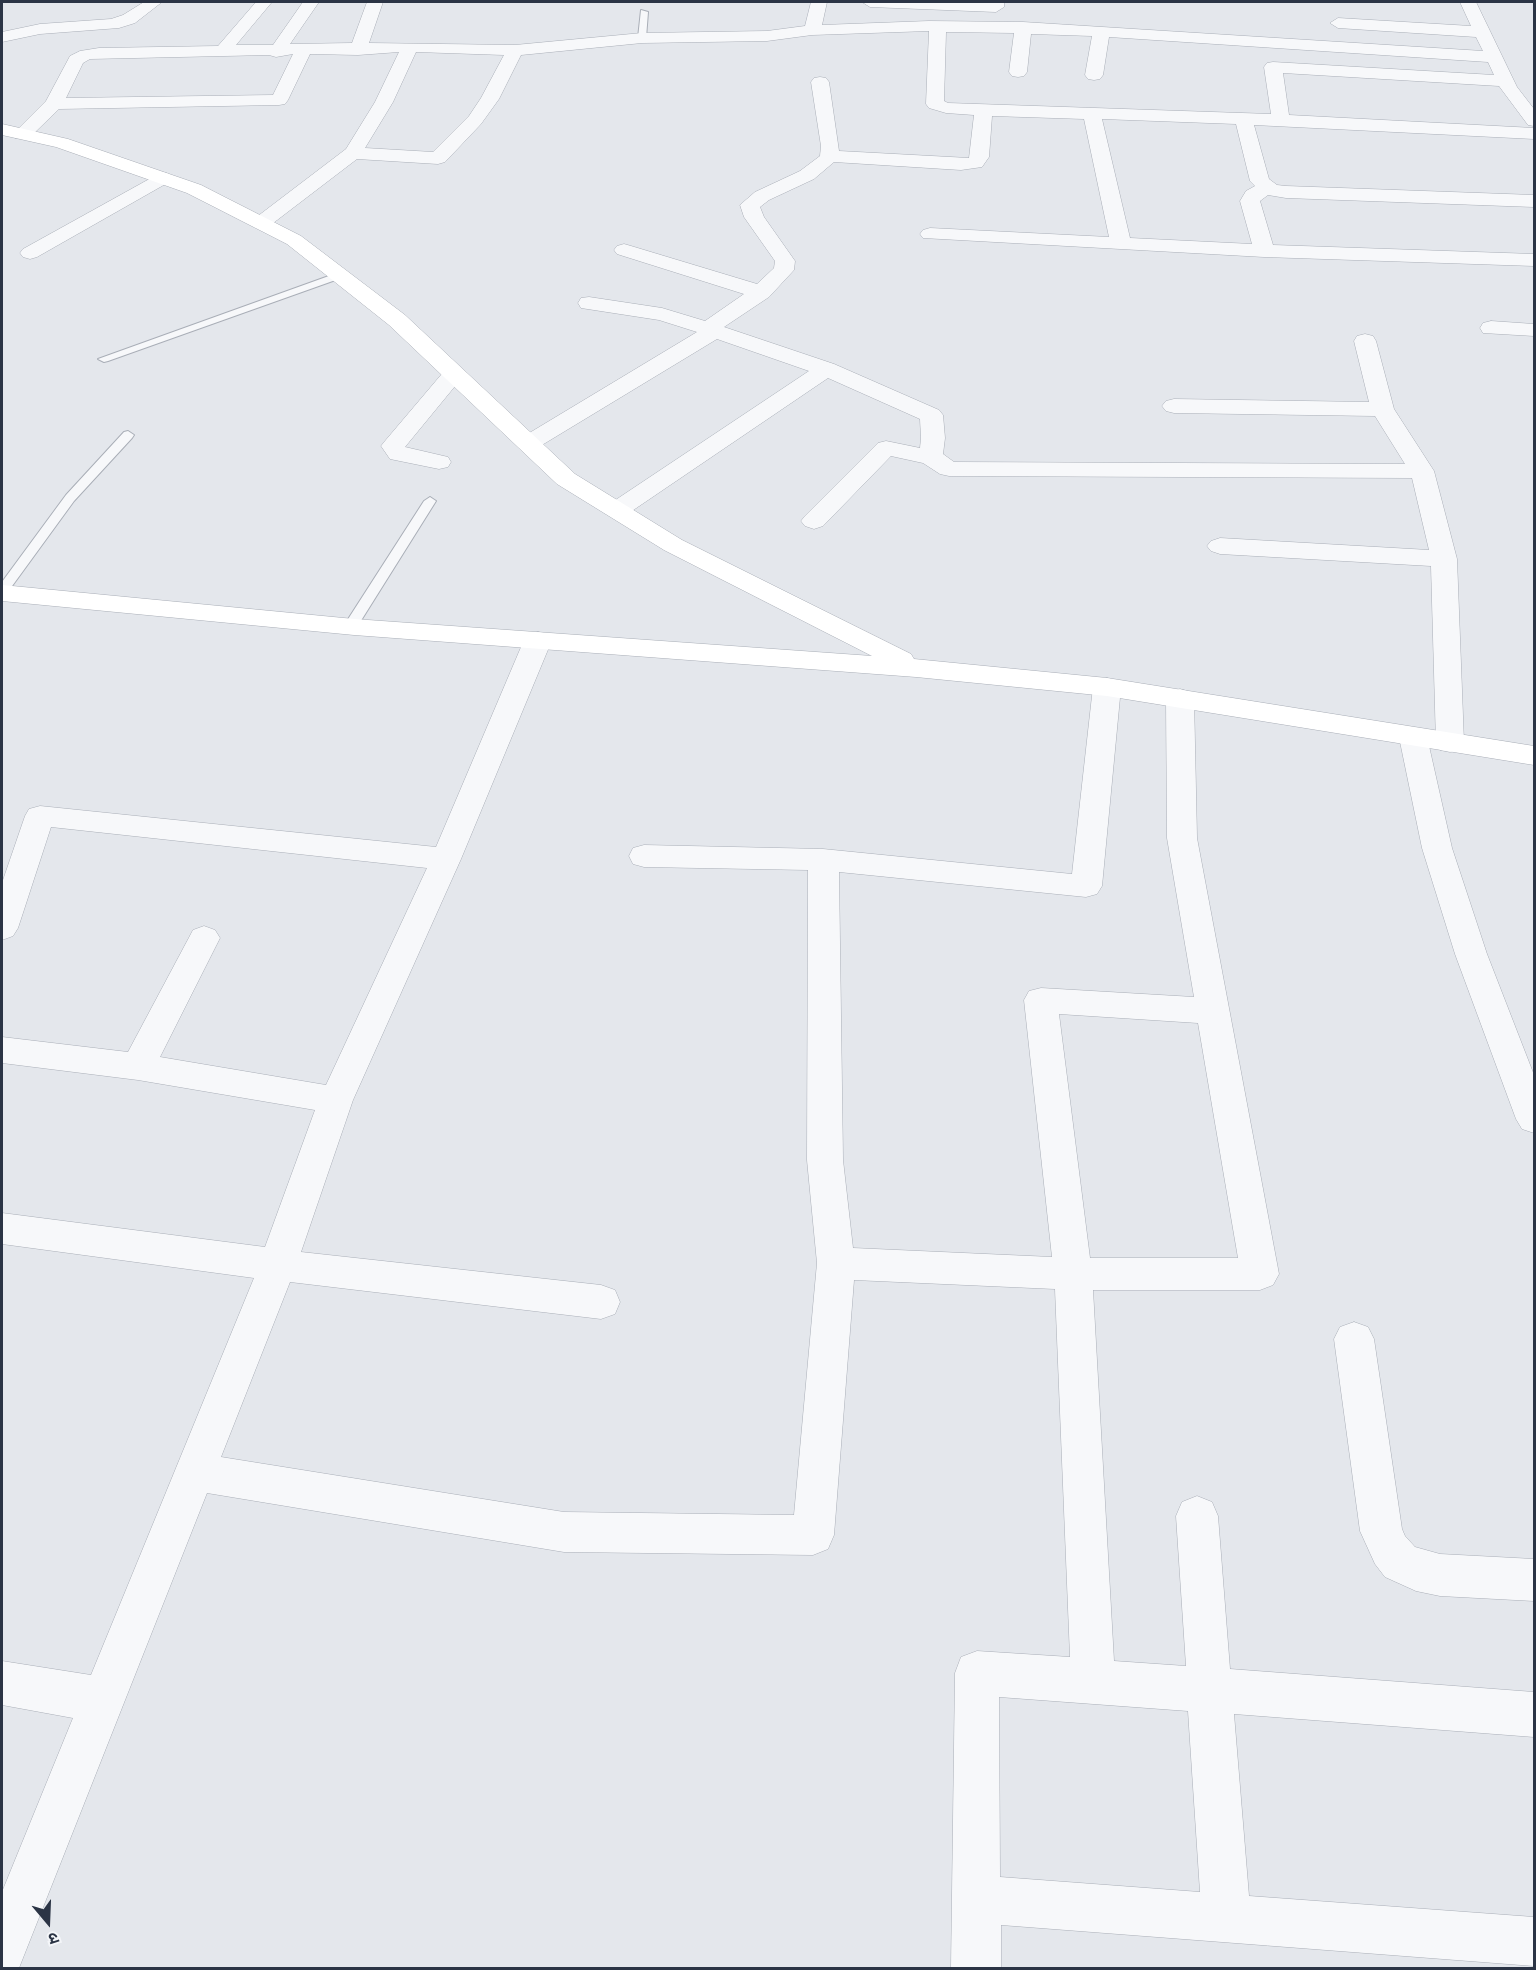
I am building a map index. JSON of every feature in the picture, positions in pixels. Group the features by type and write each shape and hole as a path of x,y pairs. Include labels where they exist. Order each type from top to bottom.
{"street":[{"path":"2,37 33,30 113,24 129,19 154,2"},
{"path":"223,50 264,2"},
{"path":"276,52 311,2"},
{"path":"358,50 375,2"},
{"path":"812,30 819,2"},
{"path":"870,2 996,7 996,2"},
{"path":"1468,2 1492,57 1507,84 1534,121"},
{"path":"1338,23 1481,32"},
{"path":"938,26 935,104 946,108 1281,120 1534,134"},
{"path":"12,132 54,104 80,57 99,53 223,50 276,52 410,47 515,50 642,38 766,36 812,30 938,26 1101,31 1492,57"},
{"path":"1018,72 1023,27"},
{"path":"1094,75 1101,31"},
{"path":"261,223 353,153 384,102 410,47"},
{"path":"353,153 438,158 475,120 490,99 515,50"},
{"path":"171,101 190,51"},
{"path":"54,104 279,100 303,51"},
{"path":"1281,120 1273,67 1507,84 1534,89"},
{"path":"530,443 711,330 761,292 784,270 786,265 754,217 750,206 762,196 807,175 823,164 829,156 830,146 820,82"},
{"path":"829,156 975,163 980,157 983,110"},
{"path":"1092,114 1121,244"},
{"path":"1244,120 1260,181 1267,188 1286,192 1534,201"},
{"path":"12,132 61,143 194,189 294,240 397,320 567,479 673,545 916,668"},
{"path":"30,253 162,178"},
{"path":"1264,251 1250,201 1253,195 1267,188"},
{"path":"930,234 1264,251 1534,260"},
{"path":"624,250 761,292"},
{"path":"589,303 662,314 711,330 826,369 930,415 933,438 932,457"},
{"path":"1491,328 1534,330"},
{"path":"1365,341 1382,409 1422,471 1444,559 1450,742"},
{"path":"617,510 826,369"},
{"path":"440,462 398,454 393,446 454,374"},
{"path":"1174,406 1382,409"},
{"path":"814,521 886,448 932,457 949,469 1422,471"},
{"path":"1220,546 1444,559"},
{"path":"2,592 350,627 916,668 1107,687 1534,756"},
{"path":"2,1952 278,1265 336,1100 446,859 538,640"},
{"path":"644,856 823,860 1086,886 1107,687"},
{"path":"836,1263 1073,1274 1260,1274 1182,838 1180,698"},
{"path":"1413,736 1444,869 1471,954 1534,1119"},
{"path":"2,928 40,816 446,859"},
{"path":"195,1472 564,1532 813,1535 836,1263 825,1160 823,860"},
{"path":"138,1067 204,938"},
{"path":"1094,1682 1073,1274 1041,1000 1213,1011"},
{"path":"2,1050 138,1067 336,1100"},
{"path":"2,1228 278,1265 601,1302"},
{"path":"1354,1340 1381,1531 1390,1550 1400,1562 1416,1570 1440,1575 1534,1580"},
{"path":"1197,1516 1226,1918"},
{"path":"976,1968 977,1673 1534,1714"},
{"path":"2,1683 103,1700"},
{"path":"975,1899 1534,1942"}],"lane":[{"path":"642,38 644,12"},
{"path":"104,359 340,276"},
{"path":"2,592 70,498 128,435"},
{"path":"350,627 430,501"}]}
